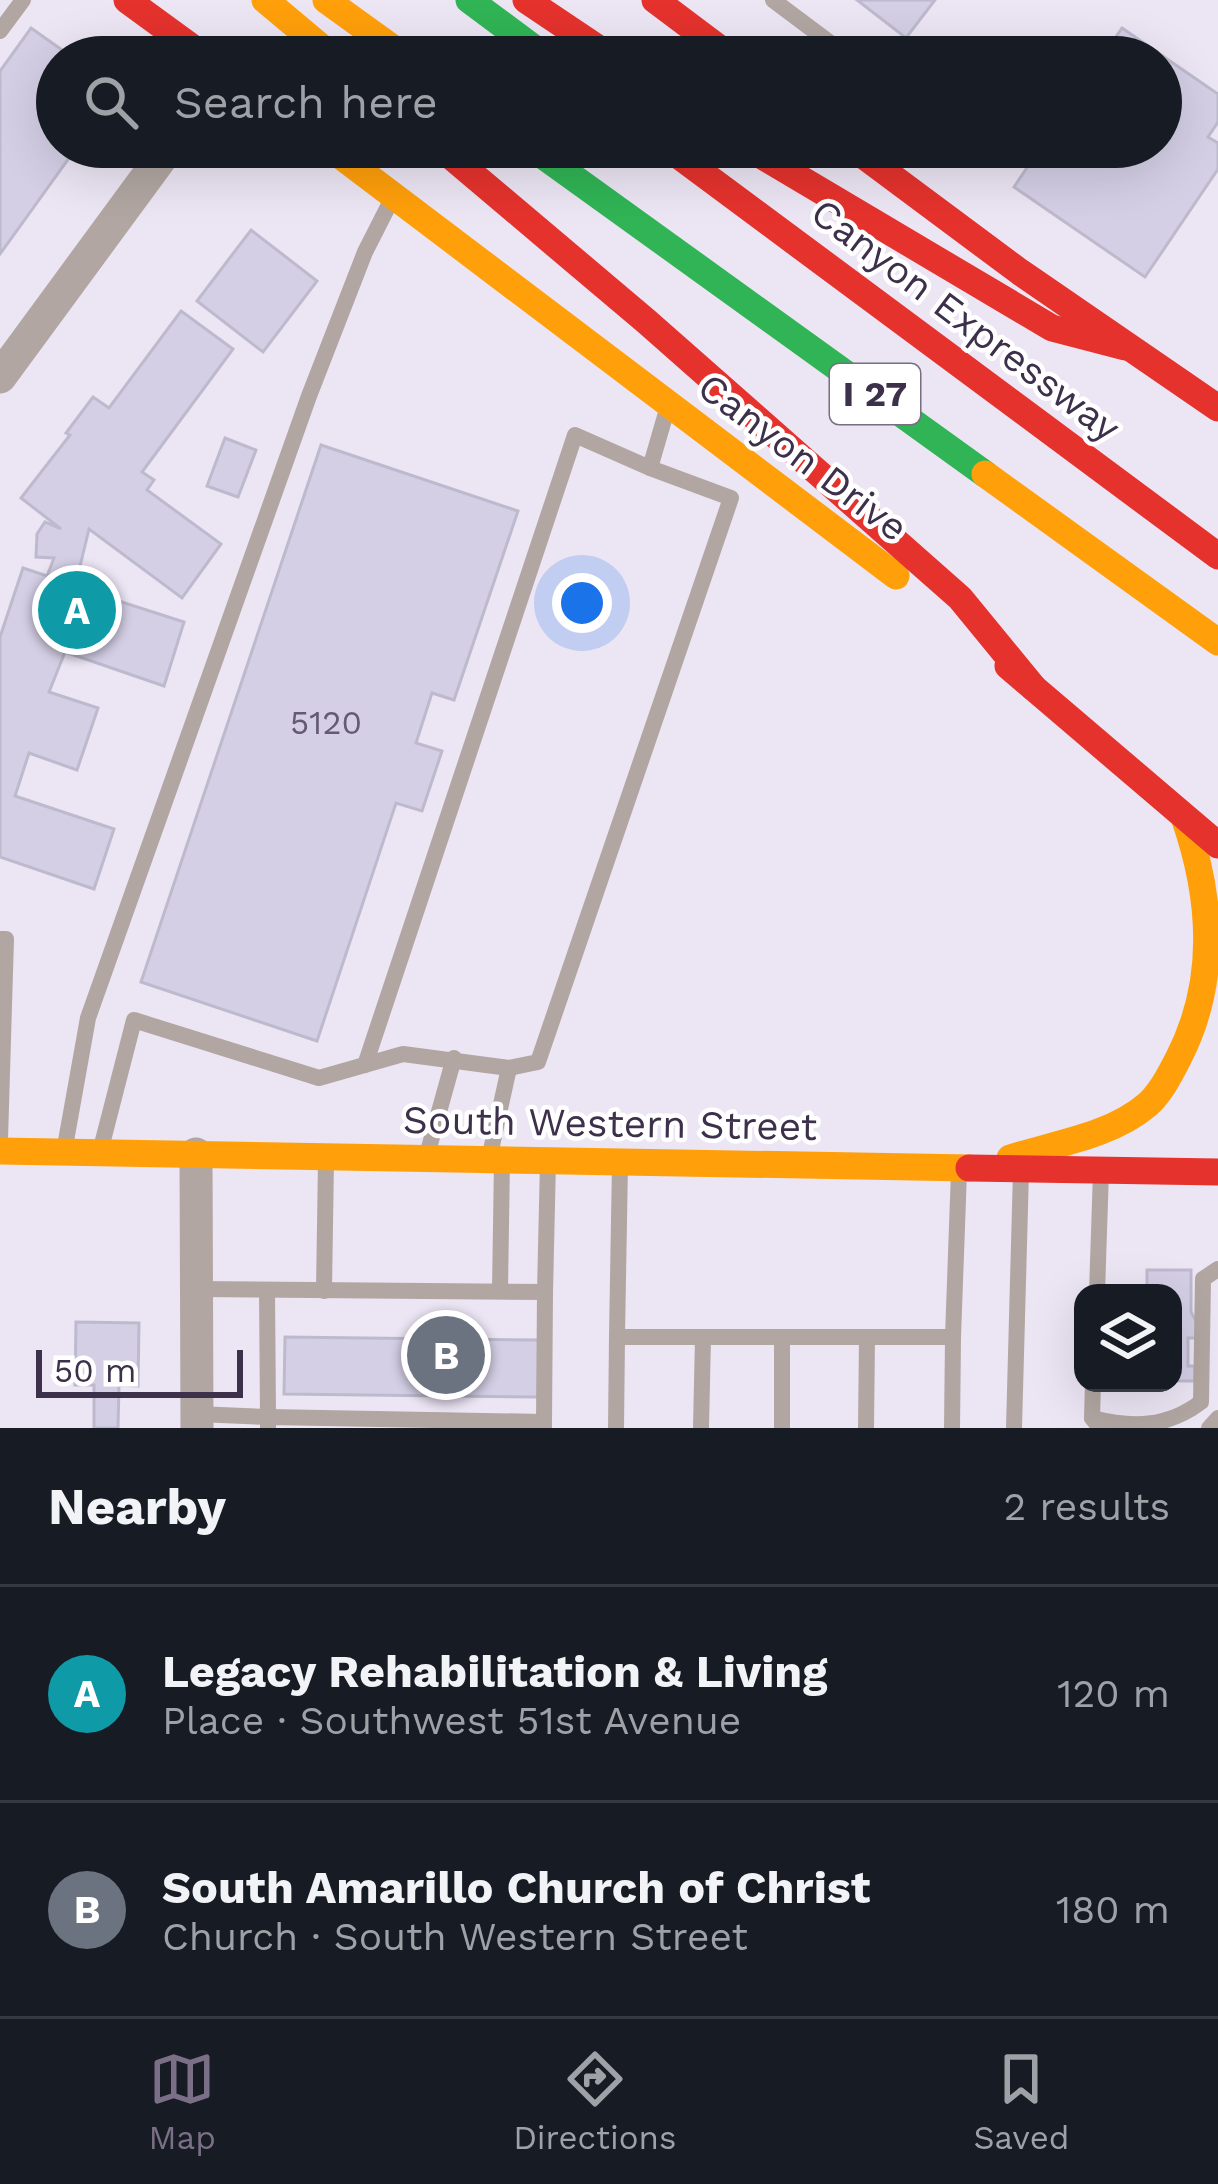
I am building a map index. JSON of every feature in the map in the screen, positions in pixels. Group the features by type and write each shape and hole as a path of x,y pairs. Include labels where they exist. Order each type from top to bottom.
{"main road":[{"path":"127,0 176,36"},
{"path":"266,0 308,36"},
{"path":"326,0 377,36"},
{"path":"469,0 517,36"},
{"path":"526,0 580,36"},
{"path":"655,0 703,36"},
{"name":"Canyon Drive","path":"358,168 890,571 1218,845"},
{"path":"465,168 960,598 1033,687"},
{"name":"I 27","path":"560,168 1218,642"},
{"name":"Canyon Expressway","path":"695,168 1218,556"},
{"path":"782,168 1052,328 1125,347"},
{"path":"884,168 1125,347 1218,408"},
{"path":"971,1168 1120,1121 1150,1103 1191,1043 1208,976 1211,924 1202,858 1183,814"},
{"name":"South Western Street","path":"0,1151 1218,1172"}],"street":[{"path":"0,377 154,168"},
{"path":"196,1154 197,1421"}],"lane":[{"path":"0,31 23,0"},
{"path":"773,0 821,36"},
{"path":"64,1153 88,1018 308,396 365,252 394,194"},
{"path":"650,469 668,404"},
{"path":"100,1153 134,1020 319,1078 365,1065 403,1054 509,1068 538,1062 731,498 574,435 365,1065"},
{"path":"0,1140 2,939"},
{"path":"426,1159 454,1058"},
{"path":"500,1292 495,1160 509,1068"},
{"path":"324,1291 326,1157"},
{"path":"197,1421 544,1425 548,1161"},
{"path":"616,1428 620,1162"},
{"path":"952,1428 953,1336 971,1168"},
{"path":"1014,1428 1022,1168"},
{"path":"1096,1284 1101,1170"},
{"path":"1094,1392 1096,1423 1156,1424 1184,1415 1201,1402 1203,1279 1218,1269"},
{"path":"196,1289 544,1292"},
{"path":"267,1290 268,1423"},
{"path":"782,1336 782,1428"},
{"path":"866,1336 866,1428"},
{"path":"617,1337 953,1336"},
{"path":"701,1428 703,1337"},
{"path":"1210,1428 1218,1418"}],"building":[{"path":"857,0 935,0 903,36"},
{"path":"31,28 42,36 36,36 36,168 62,168 0,254 0,71"},
{"path":"1182,69 1218,94 1218,122 1208,137 1218,143 1218,169 1145,277 1014,187 1027,168 1182,168"},
{"path":"251,230 317,281 263,352 197,301"},
{"path":"181,311 233,349 142,472 154,480 147,490 221,544 182,598 89,529 75,587 184,622 164,686 65,652 49,692 98,708 77,770 29,753 15,796 114,829 94,889 0,857 0,637 23,568 47,576 54,558 36,557 37,534 45,522 61,529 21,498 93,397 109,408"},
{"path":"225,438 256,450 238,497 207,486"},
{"path":"321,445 518,511 454,700 432,693 416,743 442,751 422,811 396,803 317,1041 141,982"},
{"path":"1147,1270 1191,1270 1191,1312 1197,1338 1188,1338 1188,1366 1195,1366 1195,1381 1182,1381 1182,1284 1147,1284"},
{"path":"76,1322 139,1323 138,1386 119,1385 118,1428 94,1428 94,1385 75,1385"},
{"path":"285,1337 539,1340 538,1397 284,1394"}],"traffic: fast":[{"path":"469,0 518,36"},
{"path":"560,168 985,474"}],"traffic: slow":[{"path":"265,0 308,36"},
{"path":"326,0 376,36"},
{"path":"357,168 896,576"},
{"path":"985,474 1218,642"},
{"path":"1010,1158 1099,1132 1133,1116 1157,1095 1178,1059 1200,1000 1206,939 1200,878 1184,817"},
{"path":"0,1151 969,1168"}],"traffic: jam":[{"path":"127,0 176,36"},
{"path":"526,0 580,36"},
{"path":"655,0 703,36"},
{"path":"465,168 960,598 1033,687"},
{"path":"695,168 1218,556"},
{"path":"782,168 1052,328 1125,347"},
{"path":"880,168 1020,272 1218,408"},
{"path":"1008,666 1218,845"},
{"path":"969,1168 1218,1172"}],"place":[{"name":"Legacy Rehabilitation & Living","path":"77,610"},
{"name":"South Amarillo Church of Christ","path":"446,1355"}]}
